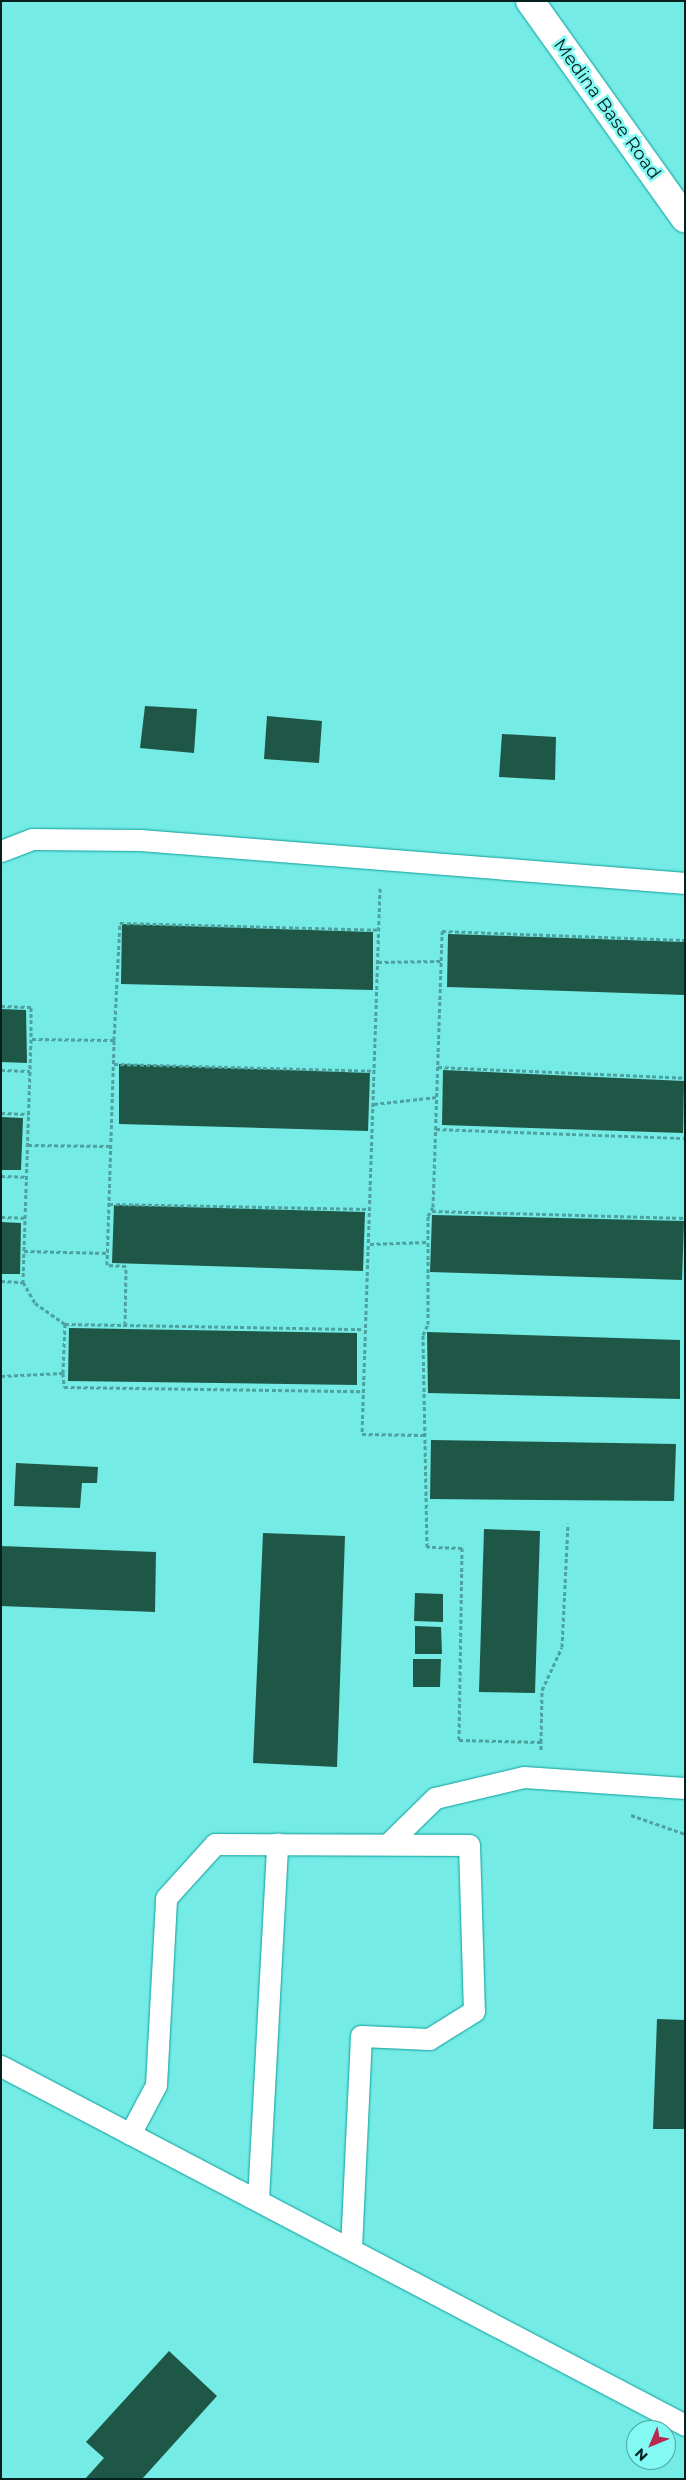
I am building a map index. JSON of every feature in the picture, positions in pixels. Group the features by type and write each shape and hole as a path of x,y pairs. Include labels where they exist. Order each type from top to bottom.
{"street":[{"name":"Medina Base Road","path":"530,1 685,218"}],"lane":[{"path":"1,851 32,840 140,840 685,883"},
{"path":"388,1844 435,1798 524,1777 685,1788"},
{"path":"130,2134 156,2085 166,1898 215,1844 469,1845 474,2011 430,2039 361,2036 350,2248"},
{"path":"258,2198 277,1844"},
{"path":"1,2066 130,2134 258,2198 684,2422"}],"path":[{"path":"380,859 372,1209 364,1328 362,1434 427,1435"},
{"path":"125,1325 126,1266 107,1265 114,1040 120,923 379,930"},
{"path":"541,1742 458,1740 462,1548 427,1547 427,1435 423,1335 428,1324 428,1242 436,1130 442,931 685,940"},
{"path":"378,962 441,961"},
{"path":"1,1006 30,1007 31,1039 23,1282 35,1303 65,1324 364,1328"},
{"path":"31,1039 114,1040"},
{"path":"114,1064 375,1071"},
{"path":"438,1066 685,1078"},
{"path":"1,1070 30,1071"},
{"path":"374,1104 437,1097"},
{"path":"1,1113 28,1114"},
{"path":"436,1130 685,1138"},
{"path":"28,1145 111,1146"},
{"path":"1,1176 26,1177"},
{"path":"109,1204 372,1209"},
{"path":"431,1211 685,1218"},
{"path":"1,1217 25,1218"},
{"path":"370,1244 428,1242"},
{"path":"24,1251 108,1253"},
{"path":"1,1281 23,1282"},
{"path":"65,1324 62,1373 64,1387 363,1391"},
{"path":"1,1376 62,1373"},
{"path":"543,1777 541,1742 542,1690 562,1647 568,1523"}],"building":[{"path":"145,706 197,709 194,753 140,748"},
{"path":"267,716 322,721 319,763 264,759"},
{"path":"502,734 556,737 555,780 499,777"},
{"path":"122,924 373,932 373,990 121,984"},
{"path":"448,934 685,942 685,995 447,987"},
{"path":"1,1009 26,1010 27,1063 1,1062"},
{"path":"119,1064 370,1073 368,1131 119,1124"},
{"path":"443,1070 684,1081 683,1133 442,1125"},
{"path":"1,1117 23,1118 21,1170 1,1170"},
{"path":"114,1205 365,1212 363,1271 112,1263"},
{"path":"432,1215 684,1221 682,1280 430,1272"},
{"path":"1,1222 21,1223 20,1274 1,1274"},
{"path":"69,1328 357,1333 357,1385 68,1381"},
{"path":"427,1332 680,1340 680,1399 428,1393"},
{"path":"431,1440 676,1444 674,1501 430,1499"},
{"path":"16,1463 98,1467 97,1483 82,1483 80,1508 14,1506"},
{"path":"484,1529 540,1531 535,1693 479,1692"},
{"path":"263,1533 345,1536 337,1767 253,1763"},
{"path":"1,1546 156,1552 155,1612 1,1606"},
{"path":"415,1593 443,1594 443,1622 414,1621"},
{"path":"415,1626 441,1627 442,1654 415,1654"},
{"path":"413,1659 441,1659 440,1687 413,1687"},
{"path":"657,2019 685,2020 685,2129 653,2129"},
{"path":"169,2351 217,2396 142,2479 85,2479 104,2458 86,2442"}]}
